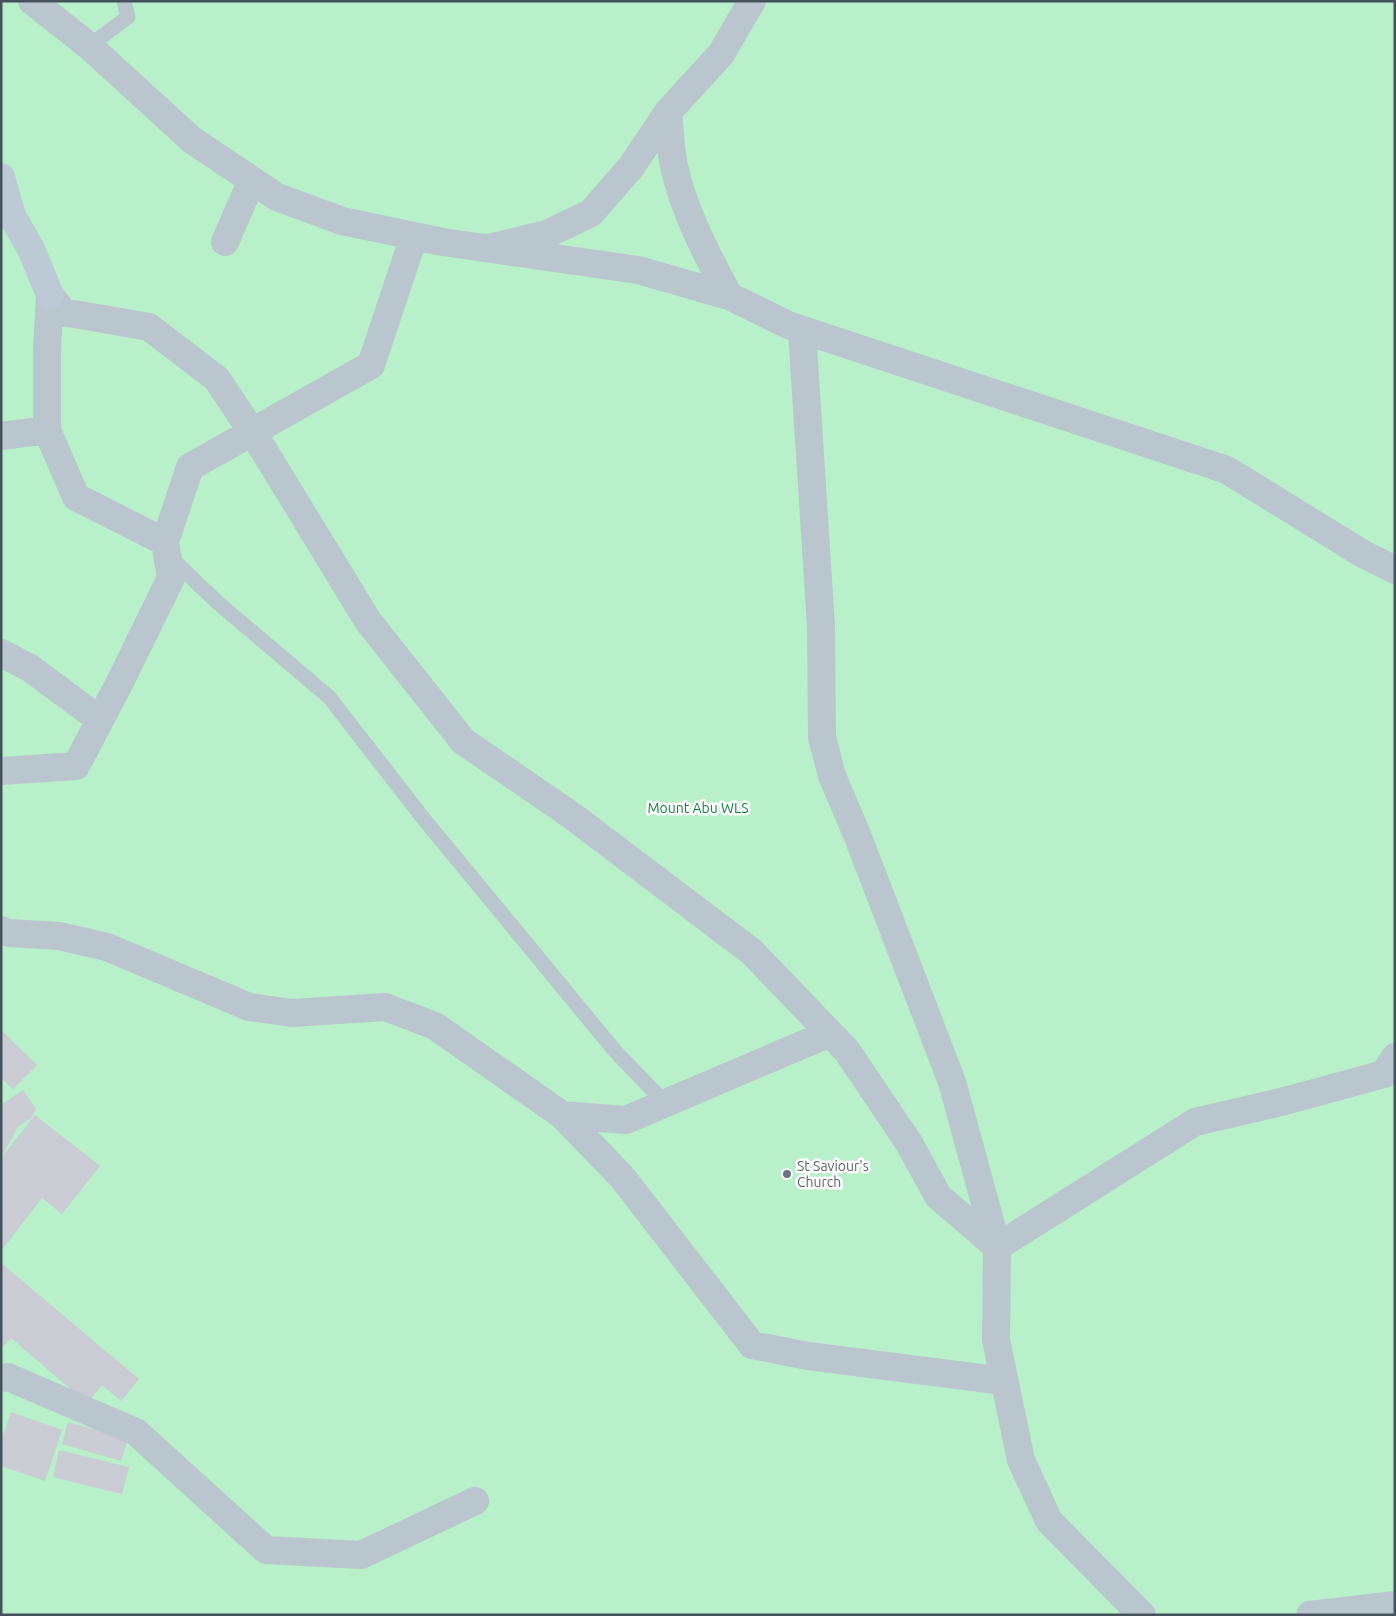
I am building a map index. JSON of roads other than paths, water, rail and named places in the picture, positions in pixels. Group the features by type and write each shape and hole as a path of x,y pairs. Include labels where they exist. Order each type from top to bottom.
{"main road":[{"path":"1,177 7,218 31,249 50,295"}],"street":[{"path":"32,1 89,46 192,140 278,197 342,221 414,236 638,270 729,296 802,330 1227,470 1363,554 1395,570"},
{"path":"488,248 547,234 592,213 631,168 668,112 721,54 752,1"},
{"path":"668,112 674,165 687,208 705,252 729,296"},
{"path":"225,242 252,180"},
{"path":"1,771 76,766 172,578 166,548 190,467 371,365 414,236"},
{"path":"50,295 47,351 48,430 76,497 166,548"},
{"path":"50,295 64,312 149,327 217,379 252,432 368,621 463,740 571,815 752,952 847,1051 909,1143 938,1196 997,1247"},
{"path":"802,330 821,627 822,737 832,776 952,1082 997,1247 996,1340 1021,1460 1049,1521 1142,1615"},
{"path":"1,436 48,430"},
{"path":"1,652 30,668 100,720"},
{"path":"1,930 9,933 59,936 107,947 249,1007 292,1012 385,1008 435,1026 562,1115 622,1177 752,1345 808,1356 1004,1381"},
{"path":"562,1115 626,1120 830,1032"},
{"path":"997,1247 1194,1122 1285,1101 1384,1074 1395,1057"},
{"path":"1,1378 8,1378 136,1432 266,1550 361,1555 476,1501"},
{"path":"1310,1615 1395,1605"}],"lane":[{"path":"89,46 128,17 124,1"},
{"path":"166,548 218,602 329,697 423,818 615,1051 666,1104"}],"place":[{"name":"St Saviour's Church","path":"787,1174"}],"park label":[{"name":"Mount Abu WLS","path":"698,808"}]}
